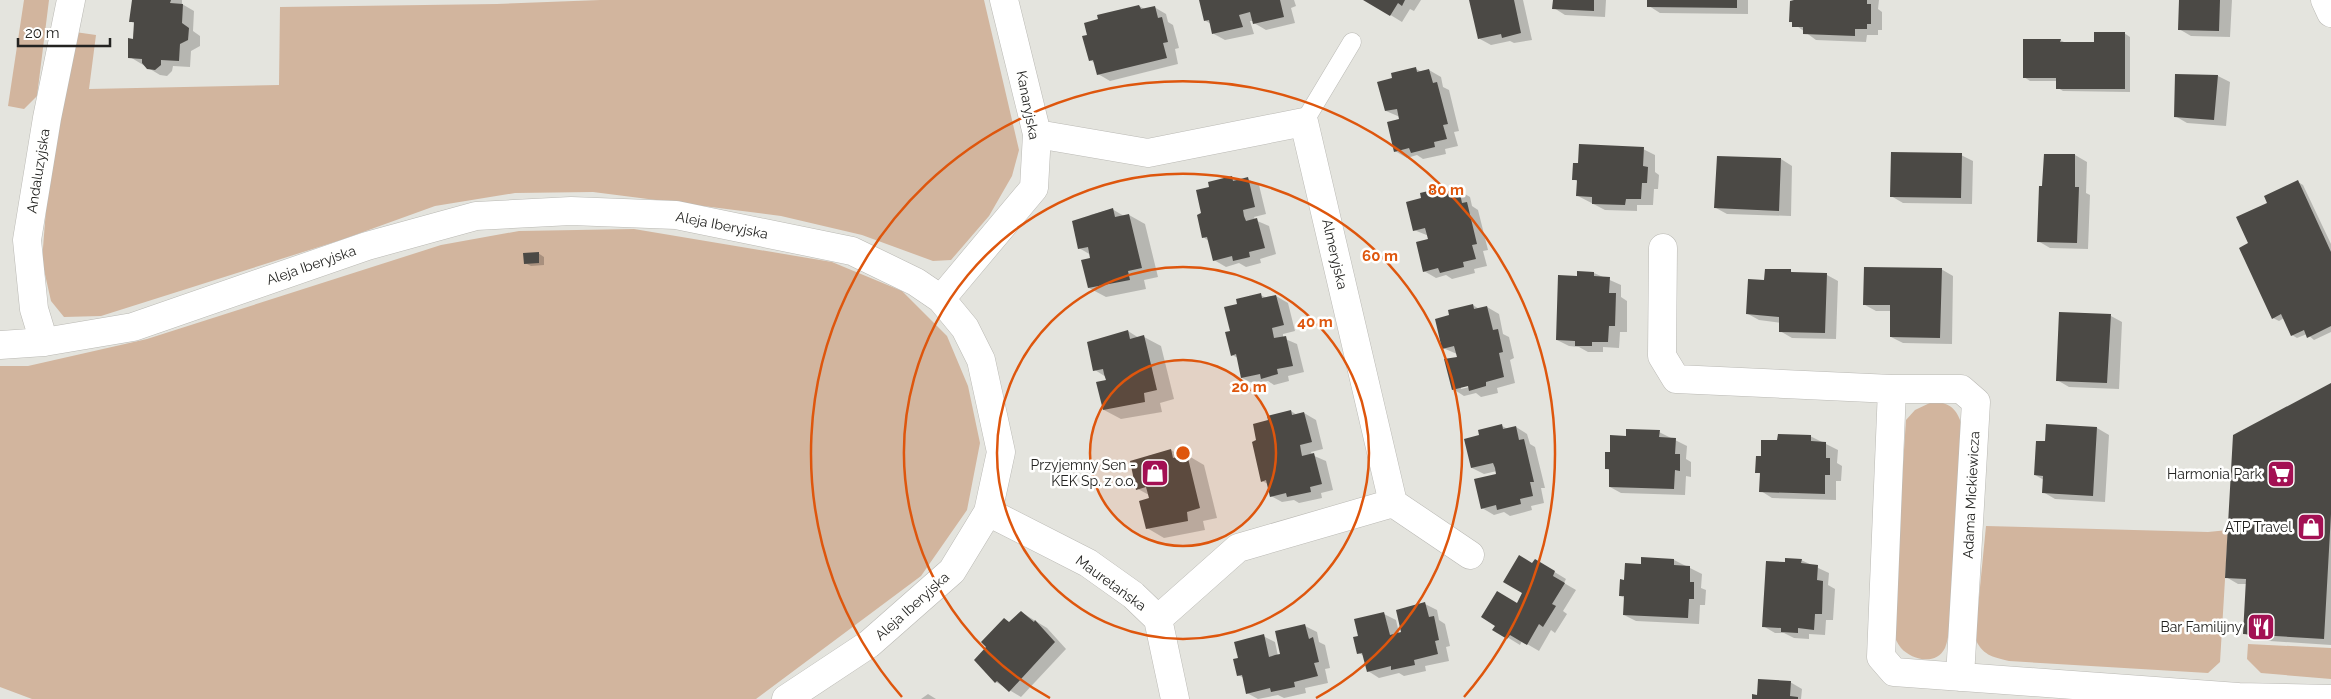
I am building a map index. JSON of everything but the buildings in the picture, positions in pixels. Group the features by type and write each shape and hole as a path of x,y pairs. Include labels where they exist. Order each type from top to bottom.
{"street":[{"name":"Andaluzyjska","path":"44,342 34,309 27,240 47,118 71,0"},
{"name":"Kanaryjska","path":"941,299 1034,188 1036,134 1004,0"},
{"path":"2325,0 2331,13"},
{"path":"1036,134 1148,153 1304,122"},
{"name":"Almeryjska","path":"1304,122 1393,503"},
{"name":"Aleja Iberyjska","path":"0,345 44,342 133,327 367,246 476,216 571,211 676,215 852,251 916,282 941,299 965,328 981,360 1001,452 988,512 952,571 869,644 786,699"},
{"name":"Adama Mickiewicza","path":"1663,248 1662,356 1676,379 1892,389 1961,389 1976,402 1960,676"},
{"path":"1892,389 1881,657 1894,672 2238,698 2331,699"},
{"path":"1158,619 1238,548 1393,503 1470,556"},
{"name":"Mauretańska","path":"988,512 1088,563 1133,595 1158,619 1175,699"}],"lane":[{"path":"1304,122 1352,42"}],"shaded area":[{"path":"24,0 49,0 37,96 24,109 8,106"},
{"path":"600,0 984,0 1019,150 1012,176 989,216 951,260 933,261 862,235 781,216 593,192 515,193 435,206 341,240 101,316 64,317 51,301 42,261 50,158 75,32 96,35 89,89 279,85 280,7 497,4"},
{"path":"634,229 832,262 902,291 947,336 968,386 980,443 967,510 921,576 756,699 32,699 0,687 0,366 28,366 147,339 441,245 519,231"},
{"path":"1934,401 1949,405 1957,414 1962,425 1949,632 1945,648 1941,654 1930,659 1924,659 1911,656 1901,648 1892,630 1906,420 1915,410"},
{"path":"1986,526 2208,532 2228,530 2220,662 2208,673 2009,661 1984,652 1975,638"},
{"path":"2248,644 2331,648 2331,679 2261,673 2247,659"}],"place":[{"name":"Przyjemny Sen - KEK Sp. z o.o.","path":"1155,473"},
{"name":"Harmonia Park","path":"2281,474"},
{"name":"ATP Travel","path":"2311,527"},
{"name":"Bar Familijny","path":"2261,627"}]}
